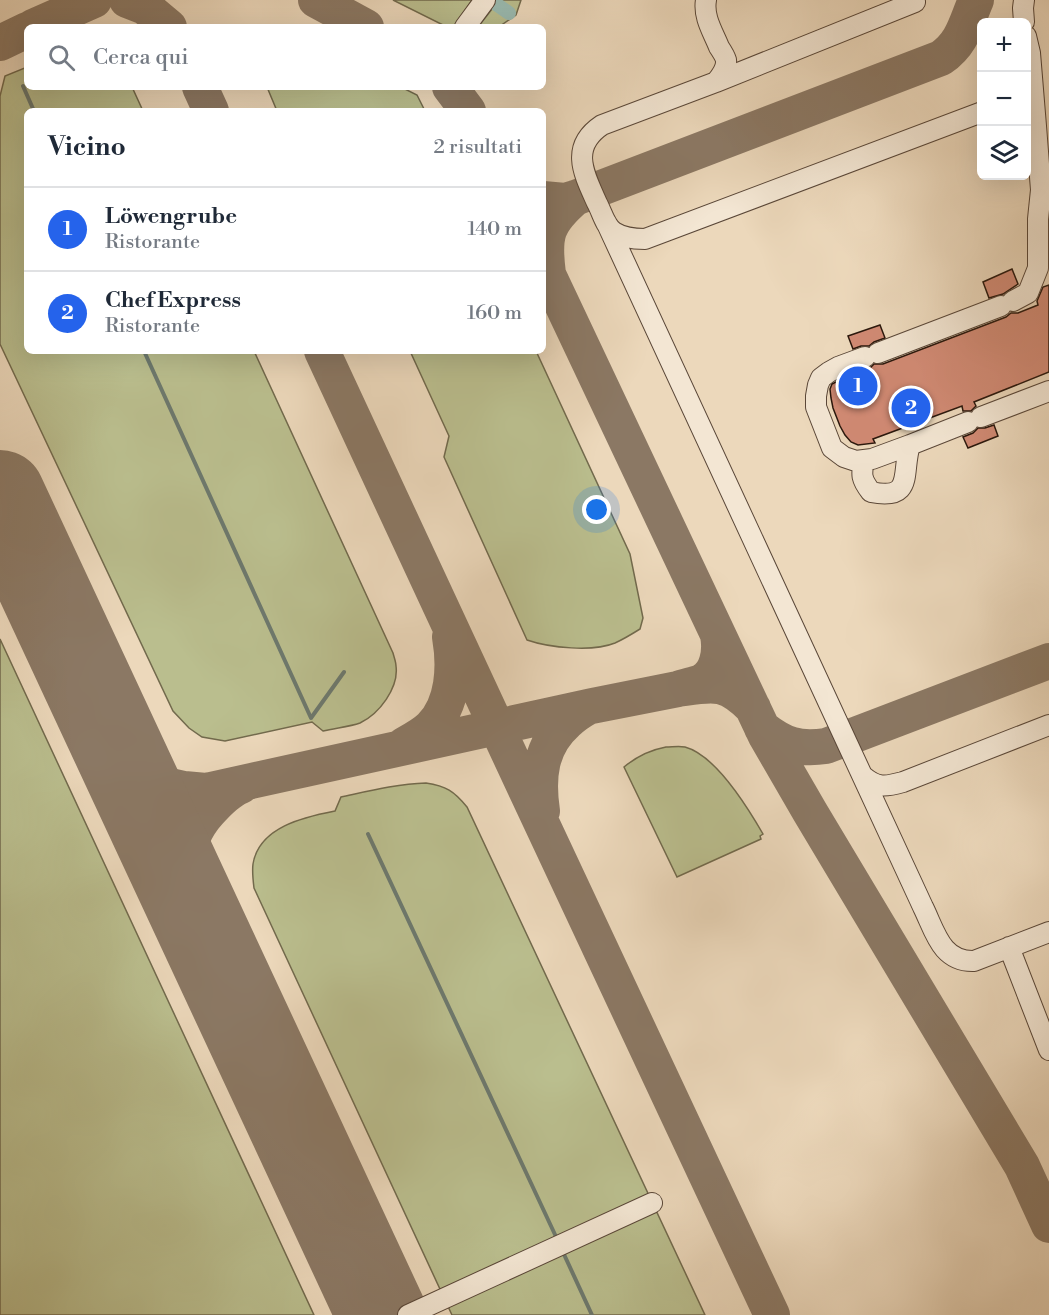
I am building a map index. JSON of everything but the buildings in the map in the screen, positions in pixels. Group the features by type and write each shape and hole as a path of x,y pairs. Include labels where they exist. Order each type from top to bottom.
{"lane":[{"path":"467,24 485,0"},
{"path":"706,0 708,22 726,60 747,69"},
{"path":"1024,0 1024,18"},
{"path":"915,2 602,125 592,131 587,138 582,147 581,158 607,224 943,947 948,954 965,961 974,961 1049,932"},
{"path":"716,81 722,75 726,60"},
{"path":"607,224 621,235 633,239 645,239 977,114"},
{"path":"1031,120 1041,190 1038,219 1038,268 1028,293 1007,304 838,367 821,378 816,396 816,407 832,448 844,457 856,461 872,459 1049,391"},
{"path":"631,276 635,252 645,239"},
{"path":"864,460 862,474 871,492 884,494 897,491 904,484 910,445"},
{"path":"862,776 871,783 889,786 1049,724"},
{"path":"881,816 886,797 891,789 903,782"},
{"path":"1009,947 1049,1050"},
{"path":"408,1315 652,1203"}],"green space":[{"path":"393,0 472,0 456,24 441,24"},
{"path":"499,0 521,0 516,15 503,24 480,24"},
{"path":"24,68 24,90 133,90 142,108 24,108 24,354 255,354 395,660 396,674 391,691 381,707 360,723 323,731 312,722 225,741 202,737 189,728 173,711 0,344 0,96 5,76"},
{"path":"268,90 407,90 417,95 424,108 276,108"},
{"path":"411,354 537,354 630,554 643,618 640,629 606,646 559,647 527,640 444,457 449,436"},
{"path":"0,639 314,1315 0,1315"},
{"path":"666,747 685,747 708,760 740,797 763,834 760,836 761,839 677,877 624,767 644,754"},
{"path":"426,783 449,790 467,807 705,1315 452,1315 254,888 253,876 253,864 257,851 264,841 285,826 335,811 341,797 394,786"}],"waterway":[{"path":"496,4 509,13"},
{"path":"25,90 33,108"},
{"path":"145,354 311,718 344,672"},
{"path":"368,834 558,1241"},
{"path":"562,1250 592,1315"}],"taxiway":[{"path":"40,24 94,0"},
{"path":"127,0 145,7 165,24"},
{"path":"316,0 360,24"},
{"path":"546,199 565,201 575,198 941,58 959,39 976,0"},
{"path":"0,43 24,31"},
{"path":"201,90 210,108"},
{"path":"452,90 466,108"},
{"path":"548,274 546,250 549,231 558,215 575,198"},
{"path":"546,270 766,736 1022,1166 1049,1225"},
{"path":"323,354 772,1315"},
{"path":"718,635 717,661 711,674 701,682 678,689 710,685 726,688 753,708"},
{"path":"404,745 431,727 439,718 444,707 451,684 450,637"},
{"path":"762,728 777,739 799,747 826,746 1049,661"},
{"path":"100,709 128,759 145,773 166,785 206,791 678,689"},
{"path":"542,811 540,786 542,763 546,752 558,731 586,708"},
{"path":"209,944 191,893 187,861 190,844 197,828 209,812 228,794 241,786"}],"runway":[{"path":"0,495 382,1315"}],"place":[{"name":"Löwengrube","path":"858,386"},
{"name":"Chef Express","path":"911,408"}]}
